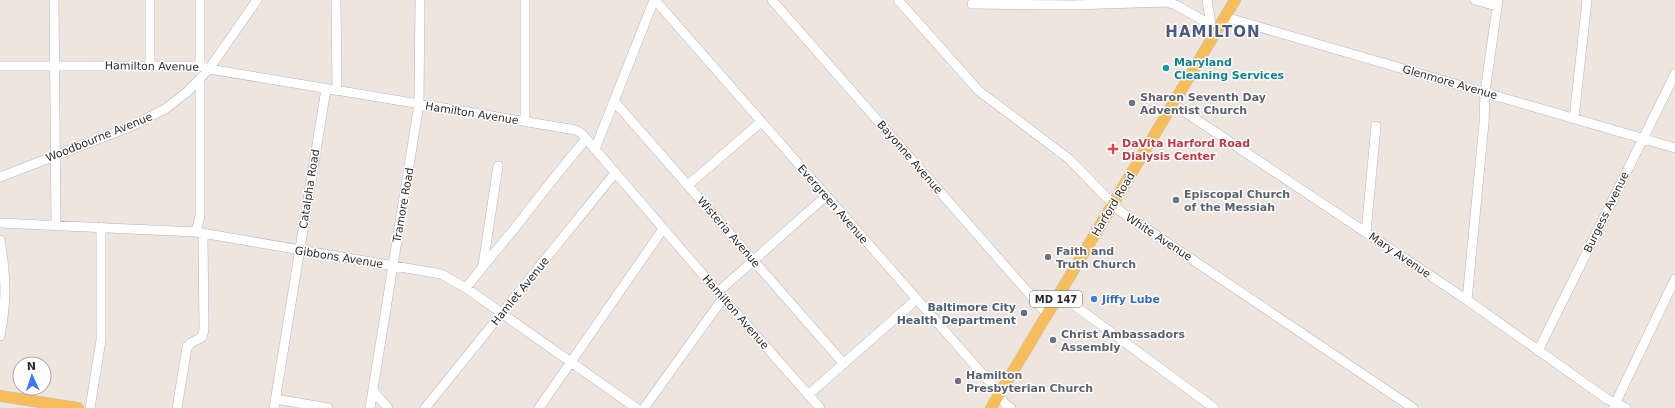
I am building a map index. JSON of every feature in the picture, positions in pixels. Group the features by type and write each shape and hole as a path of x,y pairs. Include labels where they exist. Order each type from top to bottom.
{"main road":[{"name":"Harford Road","path":"990,408 1173,104 1214,28 1225,17 1235,0"},
{"path":"0,396 78,408"}],"street":[{"path":"54,0 54,155 56,225"},
{"path":"150,0 150,66"},
{"path":"200,0 205,68"},
{"path":"250,0 250,10"},
{"name":"Woodbourne Avenue","path":"0,177 132,126 165,109 200,79 205,68 257,0"},
{"path":"336,0 337,91"},
{"name":"Tramore Road","path":"370,408 419,104 420,0"},
{"path":"524,121 525,0"},
{"path":"596,149 654,0"},
{"name":"Evergreen Avenue","path":"654,0 917,299 992,385 1010,408"},
{"name":"Bayonne Avenue","path":"772,0 1047,314"},
{"name":"White Avenue","path":"898,0 979,91 1069,159 1123,214 1413,408"},
{"path":"1207,0 1214,28"},
{"path":"1467,300 1484,123 1485,92 1497,3 1475,0"},
{"path":"1574,118 1587,0"},
{"path":"972,4 1073,5 1166,2 1176,5 1214,28"},
{"name":"Glenmore Avenue","path":"1225,17 1675,148"},
{"name":"Hamilton Avenue","path":"0,66 150,66 205,68 576,130 581,133 596,149 720,295 820,408"},
{"name":"Burgess Avenue","path":"1538,351 1642,138 1675,74"},
{"path":"177,408 187,347 202,337 204,330 200,233 200,79"},
{"name":"Catalpha Road","path":"274,404 326,89"},
{"name":"Wisteria Avenue","path":"614,101 844,364"},
{"name":"Mary Avenue","path":"1173,104 1467,300 1614,406 1626,408"},
{"path":"688,185 761,122"},
{"path":"1366,232 1376,126"},
{"path":"466,288 521,221 555,175 586,139"},
{"path":"483,266 498,166"},
{"name":"Hamlet Avenue","path":"425,408 615,173"},
{"path":"644,408 720,295 754,261 826,196"},
{"name":"Gibbons Avenue","path":"0,223 200,233 441,274 466,288 570,363 636,408"},
{"path":"90,408 101,340 101,227"},
{"path":"539,408 663,228"},
{"path":"0,240 5,267 6,296 0,336"},
{"path":"1614,406 1675,279"},
{"path":"1059,294 1214,408"},
{"path":"808,395 917,299"},
{"path":"373,391 388,408"},
{"path":"274,404 328,408"}],"place":[{"name":"Maryland Cleaning Services","path":"1166,68"},
{"name":"Sharon Seventh Day Adventist Church","path":"1132,103"},
{"name":"DaVita Harford Road Dialysis Center","path":"1113,149"},
{"name":"Episcopal Church of the Messiah","path":"1176,200"},
{"name":"Faith and Truth Church","path":"1048,257"},
{"name":"Jiffy Lube","path":"1094,299"},
{"name":"Baltimore City Health Department","path":"1024,313"},
{"name":"Christ Ambassadors Assembly","path":"1053,340"},
{"name":"Hamilton Presbyterian Church","path":"958,381"}],"district":[{"name":"HAMILTON","path":"1213,32"}]}
